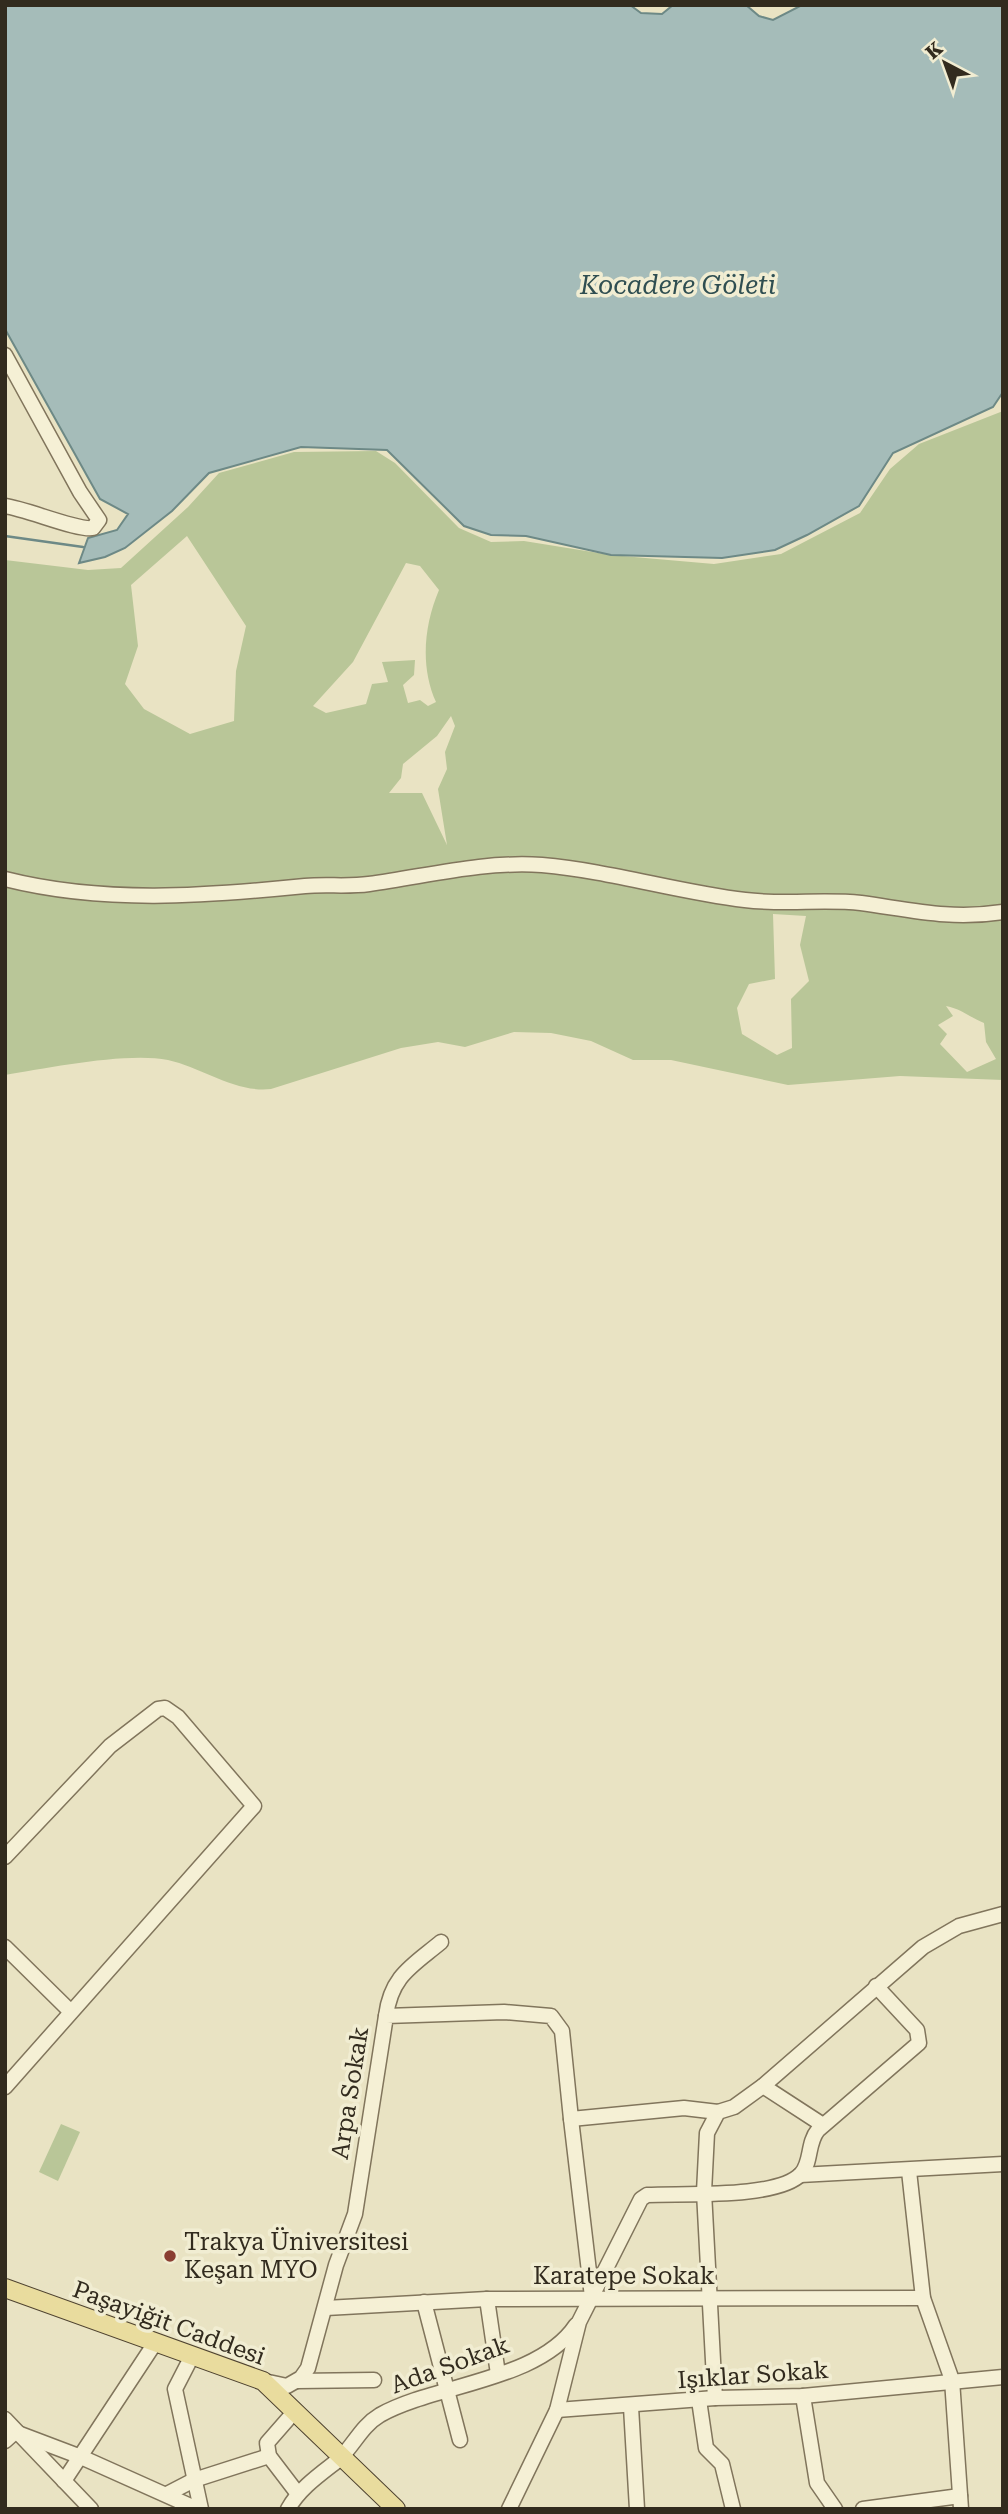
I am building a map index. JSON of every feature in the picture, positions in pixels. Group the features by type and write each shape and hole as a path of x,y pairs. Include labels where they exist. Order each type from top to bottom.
{"main road":[{"name":"Paşayiğit Caddesi","path":"5,2288 263,2381 395,2509"}],"street":[{"path":"5,355 80,492 99,520 93,528 82,528 30,510 5,506"},
{"path":"5,879 102,895 190,896 365,884 467,866 502,864 618,875 711,895 764,902 829,901 950,916 1003,912"},
{"path":"5,1857 110,1746 158,1709 165,1708 178,1717 254,1805 5,2087"},
{"path":"592,2299 571,2119 684,2108 718,2112 734,2107 763,2086 910,1956 947,1931 1003,1914"},
{"path":"386,2016 390,1994 397,1980 441,1942"},
{"path":"8,1956 70,2011"},
{"path":"509,2509 557,2410 579,2322 642,2197 771,2190 804,2169 811,2138 919,2043 917,2029 876,1986"},
{"name":"Arpa Sokak","path":"293,2383 308,2368 336,2265 355,2214 386,2016 504,2012 551,2016 562,2031 571,2119"},
{"path":"763,2086 823,2125"},
{"path":"715,2398 704,2192 707,2133 718,2112"},
{"path":"804,2169 822,2174 1003,2164"},
{"path":"863,2509 961,2502 952,2380 923,2298 909,2171"},
{"name":"Karatepe Sokak","path":"326,2308 487,2299 923,2298"},
{"path":"487,2299 498,2374"},
{"path":"570,2299 578,2309 579,2322"},
{"path":"424,2302 460,2440"},
{"name":"Ada Sokak","path":"288,2509 298,2494 342,2456 361,2430 380,2415 498,2374 555,2348 579,2322"},
{"path":"64,2481 155,2343"},
{"path":"192,2356 175,2389 199,2509"},
{"name":"Işıklar Sokak","path":"557,2410 631,2407 715,2398 803,2396 1003,2377"},
{"path":"263,2381 280,2387 293,2383 374,2380"},
{"path":"293,2383 282,2392 291,2408 267,2442 269,2456 298,2494"},
{"path":"803,2396 817,2483 835,2509"},
{"path":"699,2400 706,2448 722,2464 733,2509"},
{"path":"631,2407 638,2509"},
{"path":"5,2419 10,2436 64,2481 91,2509"},
{"path":"10,2436 81,2457 199,2509"},
{"path":"167,2494 194,2480 269,2456"}],"green space":[{"path":"1003,411 1003,1080 900,1076 788,1085 671,1060 633,1060 591,1041 551,1033 514,1032 465,1047 438,1042 401,1048 271,1089 232,1084 181,1064 151,1058 87,1062 5,1075 5,560 88,570 121,568 188,507 219,473 294,452 376,451 395,463 459,528 491,542 524,541 611,555 714,564 781,554 860,513 890,469 919,444","holes":["187,536 246,626 236,671 234,721 190,734 144,709 125,684 138,646 131,585","406,563 420,566 439,590 430,617 426,646 428,675 436,702 428,706 420,700 408,703 403,685 414,675 415,660 382,662 388,682 372,684 366,704 326,713 313,706 353,662","451,716 455,726 445,752 447,769 438,789 447,845 422,793 389,793 401,778 403,764 437,736","773,914 806,916 800,945 809,981 791,999 792,1048 777,1055 742,1034 737,1008 749,984 775,979","946,1006 984,1023 986,1042 996,1059 967,1072 940,1044 947,1034 938,1025 953,1016"]},
{"path":"61,2124 80,2132 58,2181 39,2172"}],"water":[{"name":"Kocadere Göleti","path":"5,5 630,5 641,13 662,14 673,5 746,5 759,16 773,20 802,5 1003,5 1003,392 993,407 893,453 859,506 775,550 722,558 611,555 526,536 491,535 464,526 387,450 301,447 209,473 172,511 125,548 105,557 79,563 88,538 117,530 128,514 100,499 5,329"}],"waterway":[{"path":"5,536 83,547"}],"place":[{"name":"Trakya Üniversitesi Keşan MYO","path":"170,2256"}]}
